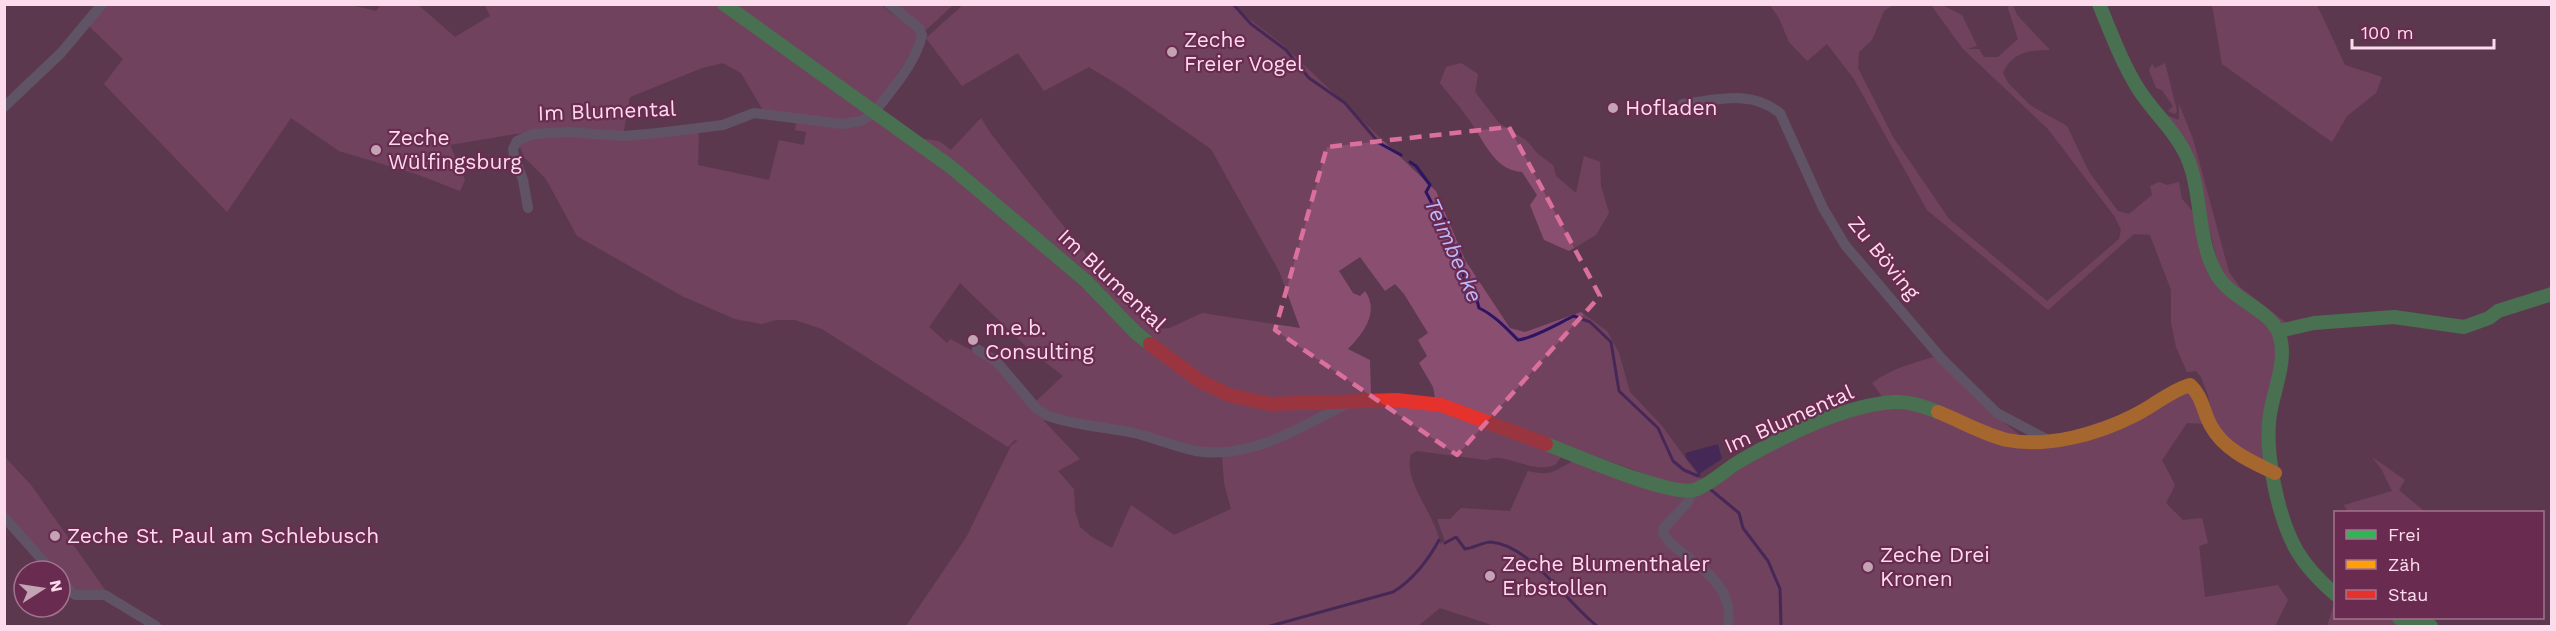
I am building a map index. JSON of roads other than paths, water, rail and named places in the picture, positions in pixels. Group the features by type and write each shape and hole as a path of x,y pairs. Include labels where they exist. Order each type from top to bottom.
{"street":[{"path":"4,107 62,53 102,4"},
{"name":"Im Blumental","path":"724,4 920,144 988,197 1086,281 1135,332 1200,381 1229,395 1253,402 1305,404 1397,400 1441,405 1658,485 1681,491 1694,490 1740,462 1780,442 1855,411 1891,402 1925,407 1954,417 2002,439 2046,440 2062,438 2117,422 2152,406 2177,388 2190,385 2200,393 2212,429 2249,462 2276,473"},
{"path":"874,113 921,44 922,35 919,28 889,4"},
{"path":"2099,4 2138,88 2171,131 2188,159 2207,252 2218,277 2231,293 2271,322 2279,331 2281,353 2269,423 2285,521 2293,544 2316,577 2334,593"},
{"name":"Zu Böving","path":"1682,104 1743,97 1771,105 1780,113 1822,208 1845,245 1942,359 1996,413 2046,440"},
{"name":"Im Blumental","path":"528,208 523,180 513,148 517,141 533,134 567,132 624,136 658,133 723,124 754,113 842,124 861,121 874,113"},
{"path":"2279,331 2314,323 2394,317 2464,327 2489,318 2498,311 2552,294"},
{"name":"Im Blumental","path":"977,349 997,362 1037,409 1049,416 1158,438 1196,451 1233,451 1273,441 1350,402"},
{"path":"1694,490 1687,503 1663,532 1669,542 1722,589 1730,606 1728,627"},
{"path":"4,517 41,559"},
{"path":"72,592 83,596 105,595 156,627"},
{"path":"2403,619 2431,627"}],"waterway":[{"name":"Teimbecke","path":"1233,4 1251,24 1286,50 1309,78 1345,103 1379,143 1401,155"},
{"name":"Teimbecke","path":"1410,162 1416,166 1430,185 1426,192 1436,211 1445,219 1453,247 1460,254 1464,278 1475,293 1479,308 1495,318 1518,340 1539,333 1574,316 1590,322 1611,342 1619,391 1658,428 1673,461 1684,470 1698,476 1699,474"},
{"name":"Teimbecke","path":"1710,489 1739,513 1743,528 1768,561 1780,589 1781,626"},
{"path":"1445,543 1456,537 1465,549 1491,542 1520,553 1547,576 1597,626"},
{"path":"1270,626 1393,592 1419,569 1439,540"}],"place":[{"name":"Zeche Freier Vogel","path":"1172,52"},
{"name":"Hofladen","path":"1613,108"},
{"name":"Zeche Wülfingsburg","path":"376,150"},
{"name":"m.e.b. Consulting","path":"973,340"},
{"name":"Zeche St. Paul am Schlebusch","path":"55,536"},
{"name":"Zeche Drei Kronen","path":"1868,567"},
{"name":"Zeche Blumenthaler Erbstollen","path":"1490,576"}]}
